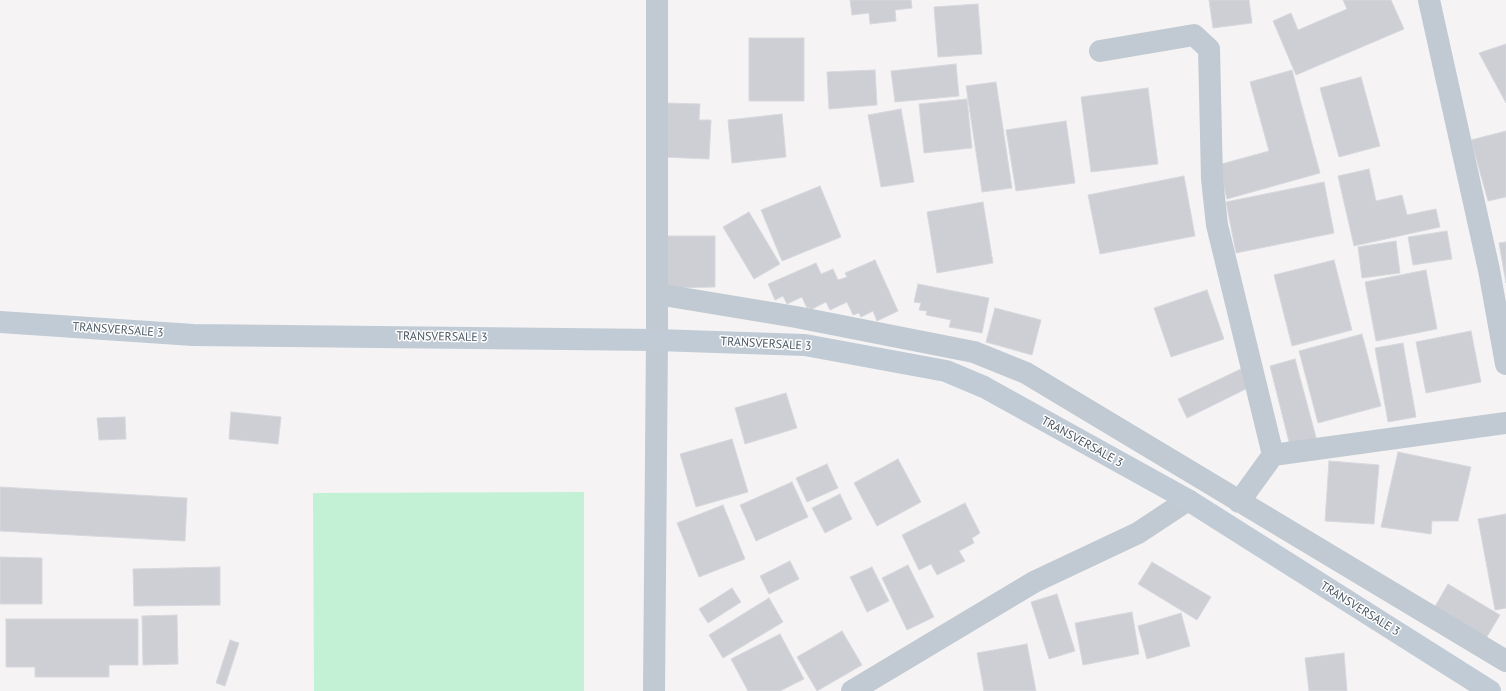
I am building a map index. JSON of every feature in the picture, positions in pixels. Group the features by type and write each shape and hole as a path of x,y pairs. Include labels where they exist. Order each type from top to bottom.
{"main road":[{"name":"TRANSVERSALE 3","path":"0,322 193,335 657,340 805,345 946,372 984,387 1188,500 1490,691"}],"street":[{"path":"654,691 657,340 657,0"},
{"path":"1429,0 1489,270 1506,364"},
{"path":"1100,51 1194,35 1209,49 1212,179 1217,225 1273,455"},
{"path":"657,294 796,317 974,352 1026,373 1506,661"},
{"path":"1239,502 1273,455 1506,423"},
{"path":"852,691 1034,582 1138,533 1188,500"}],"green space":[{"path":"584,492 584,691 314,691 313,493"}],"building":[{"path":"850,0 911,0 912,8 895,10 896,21 870,24 869,13 852,15"},
{"path":"1209,0 1249,0 1252,23 1213,28"},
{"path":"1343,0 1391,0 1404,29 1296,75 1273,21 1291,13 1298,30 1347,9"},
{"path":"978,4 982,54 938,57 934,7"},
{"path":"749,38 804,38 804,101 749,101"},
{"path":"1506,44 1506,103 1479,53"},
{"path":"956,64 959,96 895,102 891,71"},
{"path":"875,70 877,105 829,109 827,72"},
{"path":"1292,70 1320,173 1227,199 1218,165 1269,151 1250,82"},
{"path":"1361,77 1380,146 1339,157 1320,88"},
{"path":"996,82 1012,188 982,192 966,86"},
{"path":"1148,88 1158,164 1091,172 1081,97"},
{"path":"967,99 972,148 924,153 919,104"},
{"path":"664,103 700,104 699,120 711,120 709,159 662,157"},
{"path":"901,109 914,182 881,187 868,115"},
{"path":"782,114 786,157 732,163 728,120"},
{"path":"1066,121 1075,183 1016,191 1006,130"},
{"path":"1506,131 1506,197 1488,201 1471,140"},
{"path":"1369,169 1376,201 1402,195 1407,215 1436,209 1440,227 1354,246 1338,176"},
{"path":"1184,176 1195,236 1100,254 1088,195"},
{"path":"1324,182 1334,233 1236,253 1226,202"},
{"path":"820,186 841,237 782,261 761,210"},
{"path":"983,202 993,263 937,273 927,212"},
{"path":"749,212 780,264 754,279 723,227"},
{"path":"1447,231 1452,259 1413,265 1408,237"},
{"path":"663,236 715,236 715,287 664,288"},
{"path":"1396,241 1400,273 1362,278 1358,247"},
{"path":"1506,242 1506,283 1499,243"},
{"path":"875,260 898,311 877,321 873,311 861,317 859,313 853,315 847,302 830,310 826,302 810,310 809,307 807,308 802,297 787,304 783,296 775,300 768,284 816,263 821,274 833,269 838,280 847,277 845,273"},
{"path":"1334,260 1352,330 1292,346 1274,275"},
{"path":"1426,270 1437,329 1376,341 1365,282"},
{"path":"918,284 989,298 982,333 949,327 951,320 926,315 927,311 919,310 921,303 914,302"},
{"path":"1207,290 1224,339 1171,357 1154,308"},
{"path":"995,308 1041,320 1032,355 986,342"},
{"path":"1471,331 1481,382 1426,393 1416,342"},
{"path":"1362,334 1381,406 1318,423 1299,351"},
{"path":"1403,343 1416,417 1388,422 1375,348"},
{"path":"1295,359 1317,441 1290,446 1270,366"},
{"path":"1245,367 1254,385 1187,418 1178,399"},
{"path":"786,393 797,428 745,444 735,408"},
{"path":"231,412 281,417 278,444 229,439"},
{"path":"125,417 126,439 99,440 97,418"},
{"path":"732,439 748,492 696,507 680,454"},
{"path":"1398,452 1471,467 1458,521 1432,521 1431,534 1381,527"},
{"path":"898,459 921,502 877,526 854,483"},
{"path":"1329,461 1379,465 1374,524 1325,521"},
{"path":"827,464 838,488 807,502 796,478"},
{"path":"792,482 808,517 756,541 740,505"},
{"path":"0,487 187,498 185,541 0,531"},
{"path":"840,494 852,519 825,533 812,508"},
{"path":"965,503 980,533 972,538 974,543 959,551 965,561 937,575 931,564 919,570 902,535"},
{"path":"723,505 745,559 699,577 677,523"},
{"path":"1506,514 1506,608 1495,610 1478,519"},
{"path":"0,557 42,558 42,604 0,604"},
{"path":"790,561 799,579 769,594 760,576"},
{"path":"1152,562 1211,597 1197,620 1138,584"},
{"path":"908,565 934,617 907,630 882,578"},
{"path":"220,567 220,605 134,606 133,569"},
{"path":"872,567 889,601 867,612 850,577"},
{"path":"1448,584 1500,615 1485,640 1433,610"},
{"path":"732,588 741,602 708,623 699,609"},
{"path":"1057,594 1075,651 1049,659 1031,602"},
{"path":"769,598 783,622 723,658 709,635"},
{"path":"1132,612 1139,654 1083,665 1075,623"},
{"path":"1181,613 1190,646 1147,659 1138,626"},
{"path":"177,615 178,664 143,665 142,616"},
{"path":"6,619 138,619 138,665 109,665 109,677 35,677 35,667 6,667"},
{"path":"842,631 862,665 817,691 797,657"},
{"path":"780,634 804,679 780,691 748,691 731,659"},
{"path":"230,640 239,643 225,686 216,683"},
{"path":"1027,644 1036,691 984,691 977,653"},
{"path":"1344,653 1347,691 1309,691 1305,658"}]}
